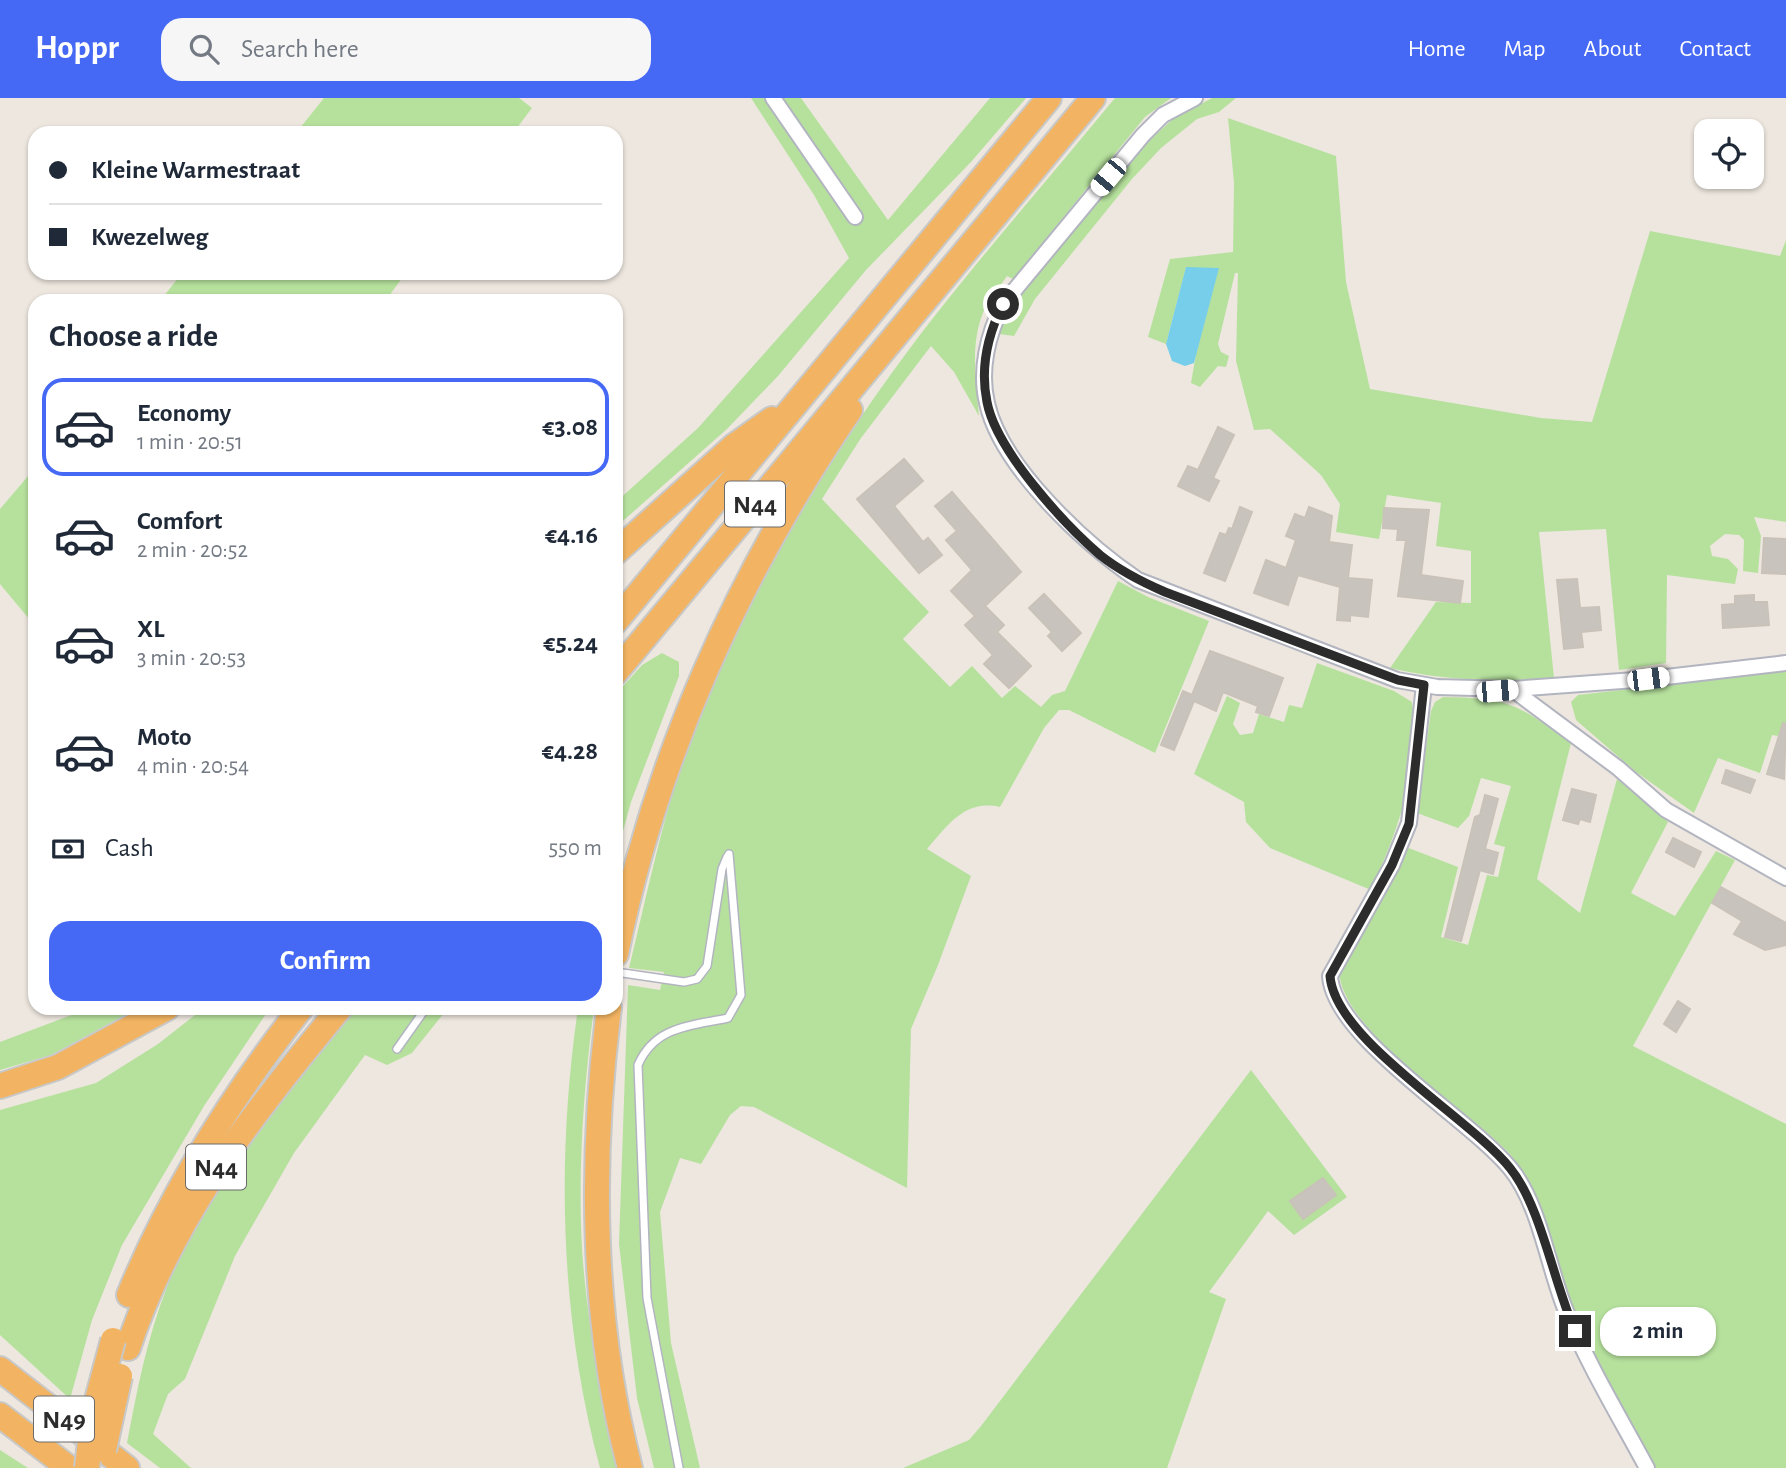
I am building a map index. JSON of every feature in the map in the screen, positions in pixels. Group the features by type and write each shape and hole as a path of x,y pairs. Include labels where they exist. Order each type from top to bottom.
{"highway":[{"name":"N44","path":"623,546 734,446 801,398 1049,98"},
{"name":"N44","path":"623,664 1093,98"},
{"path":"623,922 637,859 656,800 717,644 807,476 930,294"},
{"path":"623,613 801,398"},
{"path":"0,1086 58,1067 154,1015"},
{"path":"87,1468 93,1415 120,1344 141,1267 188,1174 251,1076 296,1015"},
{"name":"N44","path":"100,1468 120,1344 204,1186 238,1134 334,1015"},
{"path":"608,1015 600,1094 598,1217 606,1330 630,1468"},
{"name":"N49","path":"0,1370 127,1468"},
{"name":"N49","path":"0,1415 69,1468"}],"street":[{"path":"773,98 855,217"},
{"path":"1195,98 1163,115 1143,135 1003,304 991,327 987,349 987,403 1008,450 1027,476 1093,548 1138,580 1398,680 1424,685 1512,689 1648,679 1786,663"},
{"path":"1424,685 1409,824 1392,865 1330,976 1331,988 1342,1009 1378,1051 1484,1142 1511,1169 1535,1216 1556,1285 1583,1348 1647,1468"},
{"path":"1512,689 1618,768 1666,810 1786,878"}],"lane":[{"path":"623,973 684,982 697,979 707,966 722,869 729,855 741,995 728,1018 666,1032 646,1048 638,1065 647,1298 679,1468"},
{"path":"397,1049 421,1015"}],"green space":[{"path":"324,98 519,98 532,108 518,126 302,126"},
{"path":"751,98 801,98 888,220 990,98 1026,98 971,162 866,270 778,376 727,429 623,521 623,496 698,428 849,258 814,195"},
{"path":"1115,98 1171,98 1145,117 1013,279 1007,276 988,303 976,338 979,416 954,372 931,346 861,438 822,499 929,612 903,639 950,687 972,666 1002,698 1015,686 1041,707 1052,695 1065,691 1118,581 1148,597 1209,621 1155,753 1069,710 1059,710 1044,728 1000,807 967,810 950,823 927,849 971,876 911,1029 907,1188 754,1107 741,1106 730,1115 701,1164 680,1158 660,1212 671,1343 700,1468 654,1468 637,1398 619,1244 628,985 660,990 664,972 629,968 681,765 706,699 751,602 776,554 831,462 923,331"},
{"path":"1212,98 1236,98 1219,112 1197,119 1161,148 1132,179 1035,299 1014,336 999,334 1006,312 1142,147 1173,119"},
{"path":"1228,118 1336,156 1346,282 1370,389 1541,418 1592,422 1650,231 1780,256 1786,240 1786,522 1754,517 1761,536 1758,573 1743,571 1744,540 1739,535 1725,534 1710,546 1712,556 1728,559 1738,569 1735,584 1667,575 1666,663 1619,670 1606,529 1539,532 1554,678 1472,679 1431,676 1390,668 1436,602 1471,603 1471,551 1436,546 1441,503 1387,495 1379,539 1336,532 1340,504 1321,475 1270,429 1254,430 1236,361 1238,273 1235,273 1218,344 1221,352 1229,356 1226,367 1218,366 1200,387 1191,383 1196,354 1186,268 1166,344 1148,337 1170,259 1233,252 1234,183"},
{"path":"176,280 401,280 390,294 166,294"},
{"path":"28,476 28,618 0,584 0,509"},
{"path":"662,653 679,662 679,676 631,802 623,831 623,686 642,665"},
{"path":"1317,663 1394,691 1412,702 1413,750 1405,799 1390,846 1371,890 1270,848 1246,822 1244,802 1194,774 1227,696 1240,703 1233,724 1240,735 1253,733 1259,714 1284,722 1289,705 1302,708"},
{"path":"1786,671 1786,737 1772,735 1760,773 1718,758 1694,813 1636,772 1576,720 1571,702 1578,695"},
{"path":"1443,697 1483,699 1512,706 1571,743 1537,879 1580,913 1617,779 1668,822 1631,893 1675,916 1716,851 1735,860 1633,1046 1786,1124 1786,1468 1656,1468 1584,1334 1564,1287 1536,1199 1519,1166 1488,1133 1408,1068 1361,1019 1346,995 1339,972 1406,847 1458,867 1441,937 1468,945 1487,875 1498,877 1505,847 1494,844 1511,786 1481,778 1469,816 1458,828 1417,813 1431,711 1435,702"},
{"path":"71,1015 125,1015 51,1055 0,1070 0,1042"},
{"path":"195,1015 265,1015 204,1106 122,1245 92,1320 70,1399 0,1335 0,1110 96,1083 158,1044"},
{"path":"349,1015 442,1015 412,1053 387,1065 365,1055 294,1153 235,1256 185,1379 168,1394 153,1434 191,1468 160,1468 127,1443 148,1345 160,1306 184,1250 204,1213 277,1107"},
{"path":"577,1015 593,1015 582,1141 582,1242 594,1347 617,1468 600,1468 577,1355 570,1297 565,1181 571,1065"},
{"path":"1251,1070 1347,1197 1294,1235 1268,1211 1209,1292 1226,1299 1167,1468 903,1468 969,1440"},
{"path":"0,1450 28,1468 0,1468"}],"water":[{"path":"1186,267 1219,268 1194,363 1185,366 1172,361 1166,344"}],"building":[{"path":"1218,427 1234,435 1213,478 1219,481 1209,501 1178,486 1188,466 1198,470"},
{"path":"904,459 923,481 894,506 923,542 928,538 942,555 919,573 857,499"},
{"path":"952,492 1021,572 985,606 1004,625 997,632 1031,666 1009,688 984,664 993,655 965,625 975,616 951,591 972,570 946,540 957,531 935,506"},
{"path":"1240,507 1252,512 1225,581 1204,573 1220,533 1226,535 1229,528 1232,529"},
{"path":"1309,507 1332,516 1329,542 1352,545 1348,578 1372,580 1368,617 1350,615 1350,621 1337,620 1340,587 1298,575 1288,605 1254,593 1266,560 1286,568 1296,540 1286,536 1295,514 1305,518"},
{"path":"1384,508 1429,510 1421,575 1463,581 1460,603 1398,596 1406,540 1397,540 1398,529 1383,528"},
{"path":"1764,538 1786,539 1786,574 1762,573"},
{"path":"1577,579 1580,608 1599,607 1601,630 1581,632 1583,647 1564,649 1557,580"},
{"path":"1044,594 1081,633 1062,651 1048,636 1052,632 1029,608"},
{"path":"1754,595 1754,602 1767,602 1769,625 1723,628 1722,605 1735,604 1735,596"},
{"path":"1210,651 1283,678 1269,716 1256,712 1258,706 1223,692 1216,711 1194,701 1174,750 1161,745 1183,691 1192,695"},
{"path":"1783,723 1786,724 1784,779 1767,774"},
{"path":"1726,770 1755,780 1750,793 1722,783"},
{"path":"1572,789 1596,795 1590,822 1580,819 1578,824 1563,820"},
{"path":"1485,795 1498,799 1485,849 1498,853 1493,874 1480,870 1461,941 1445,937 1475,817 1480,815"},
{"path":"1673,838 1701,852 1694,867 1666,852"},
{"path":"1721,887 1786,923 1786,945 1765,950 1734,934 1742,921 1712,903"},
{"path":"1678,1001 1690,1009 1676,1032 1664,1024"},
{"path":"1323,1178 1336,1195 1303,1219 1290,1201"}],"route":[{"path":"1003,304 991,327 987,349 987,403 1008,450 1021,468 1101,556 1138,580 1165,592 1398,680 1424,685 1409,824 1392,865 1330,976 1331,988 1342,1009 1378,1051 1484,1142 1511,1169 1535,1216 1556,1285 1575,1331"}]}
